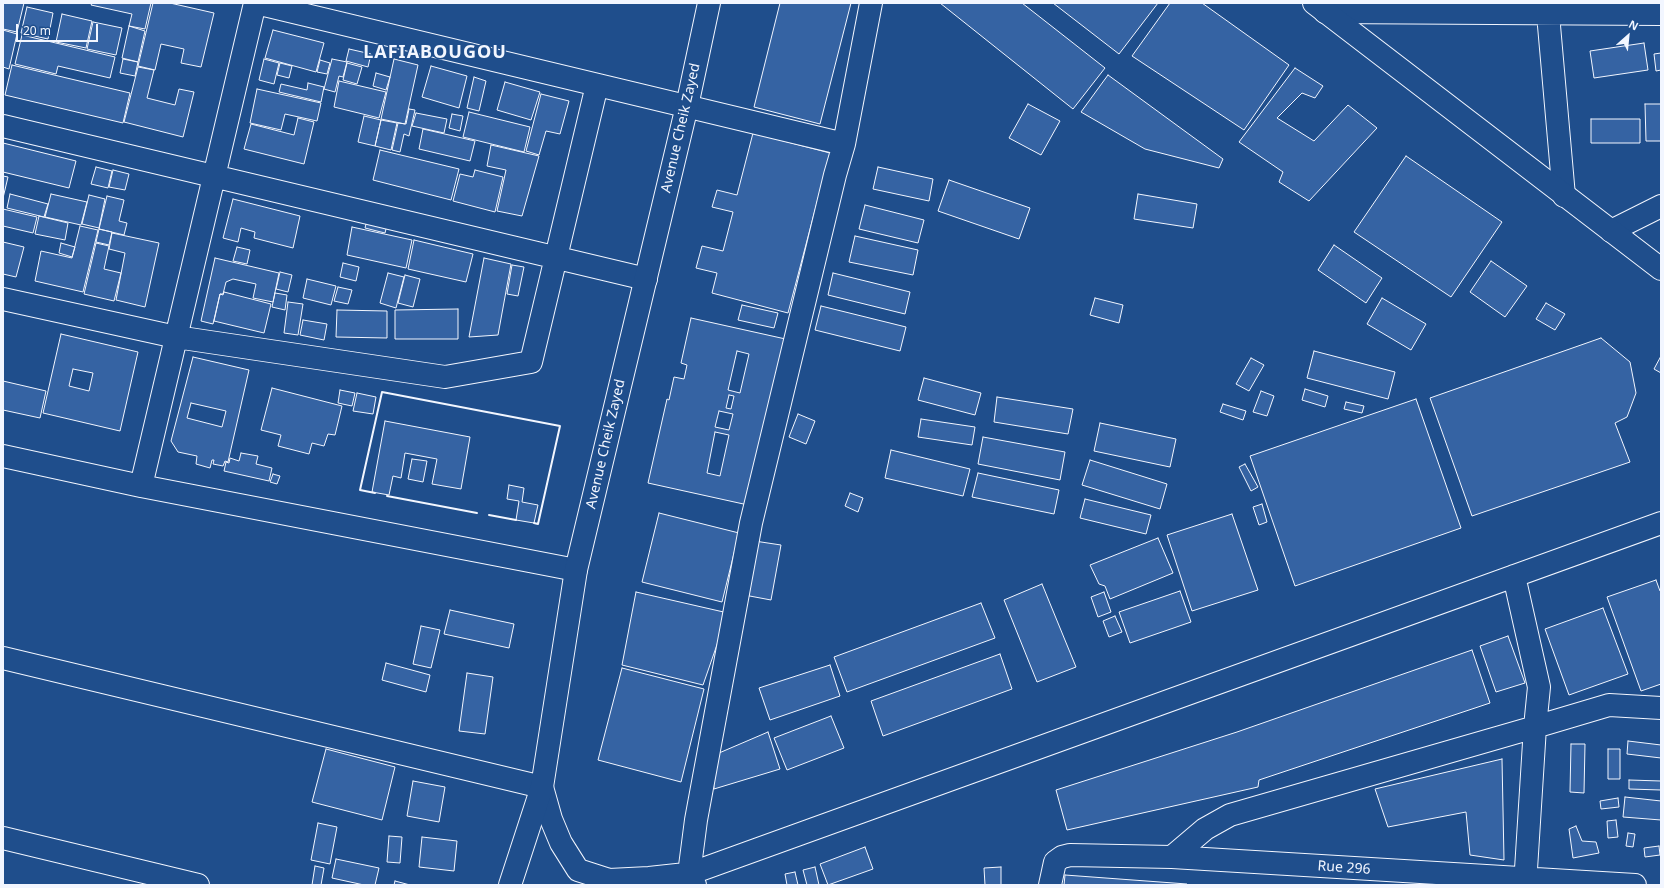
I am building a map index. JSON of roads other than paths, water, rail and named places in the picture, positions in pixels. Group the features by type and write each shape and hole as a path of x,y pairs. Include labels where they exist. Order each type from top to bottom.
{"street":[{"name":"Avenue Cheik Zayed","path":"510,885 542,786 576,570 687,106 709,3"},
{"path":"692,879 696,820 750,523 835,175 844,144 872,3"},
{"path":"141,486 214,176 260,4 844,144"},
{"path":"1320,7 1547,8 1661,14"},
{"path":"1320,7 1564,196 1661,269"},
{"path":"1547,8 1564,196"},
{"path":"3,299 176,337 446,377 531,362 597,85"},
{"path":"3,126 646,279"},
{"path":"1611,231 1661,206"},
{"path":"3,456 141,486 576,570"},
{"path":"670,885 692,879 1661,523"},
{"path":"1514,576 1539,687 1525,882"},
{"path":"3,658 542,786 551,819 561,843 578,870 610,880 649,878 692,879"},
{"path":"1172,857 1205,829 1230,815 1609,705 1661,708"},
{"path":"3,838 198,885"},
{"name":"Rue 296","path":"1050,885 1055,862 1062,856 1070,855 1172,857 1525,882 1635,885"}],"district":[{"name":"LAFIABOUGOU","path":"435,53"}]}
